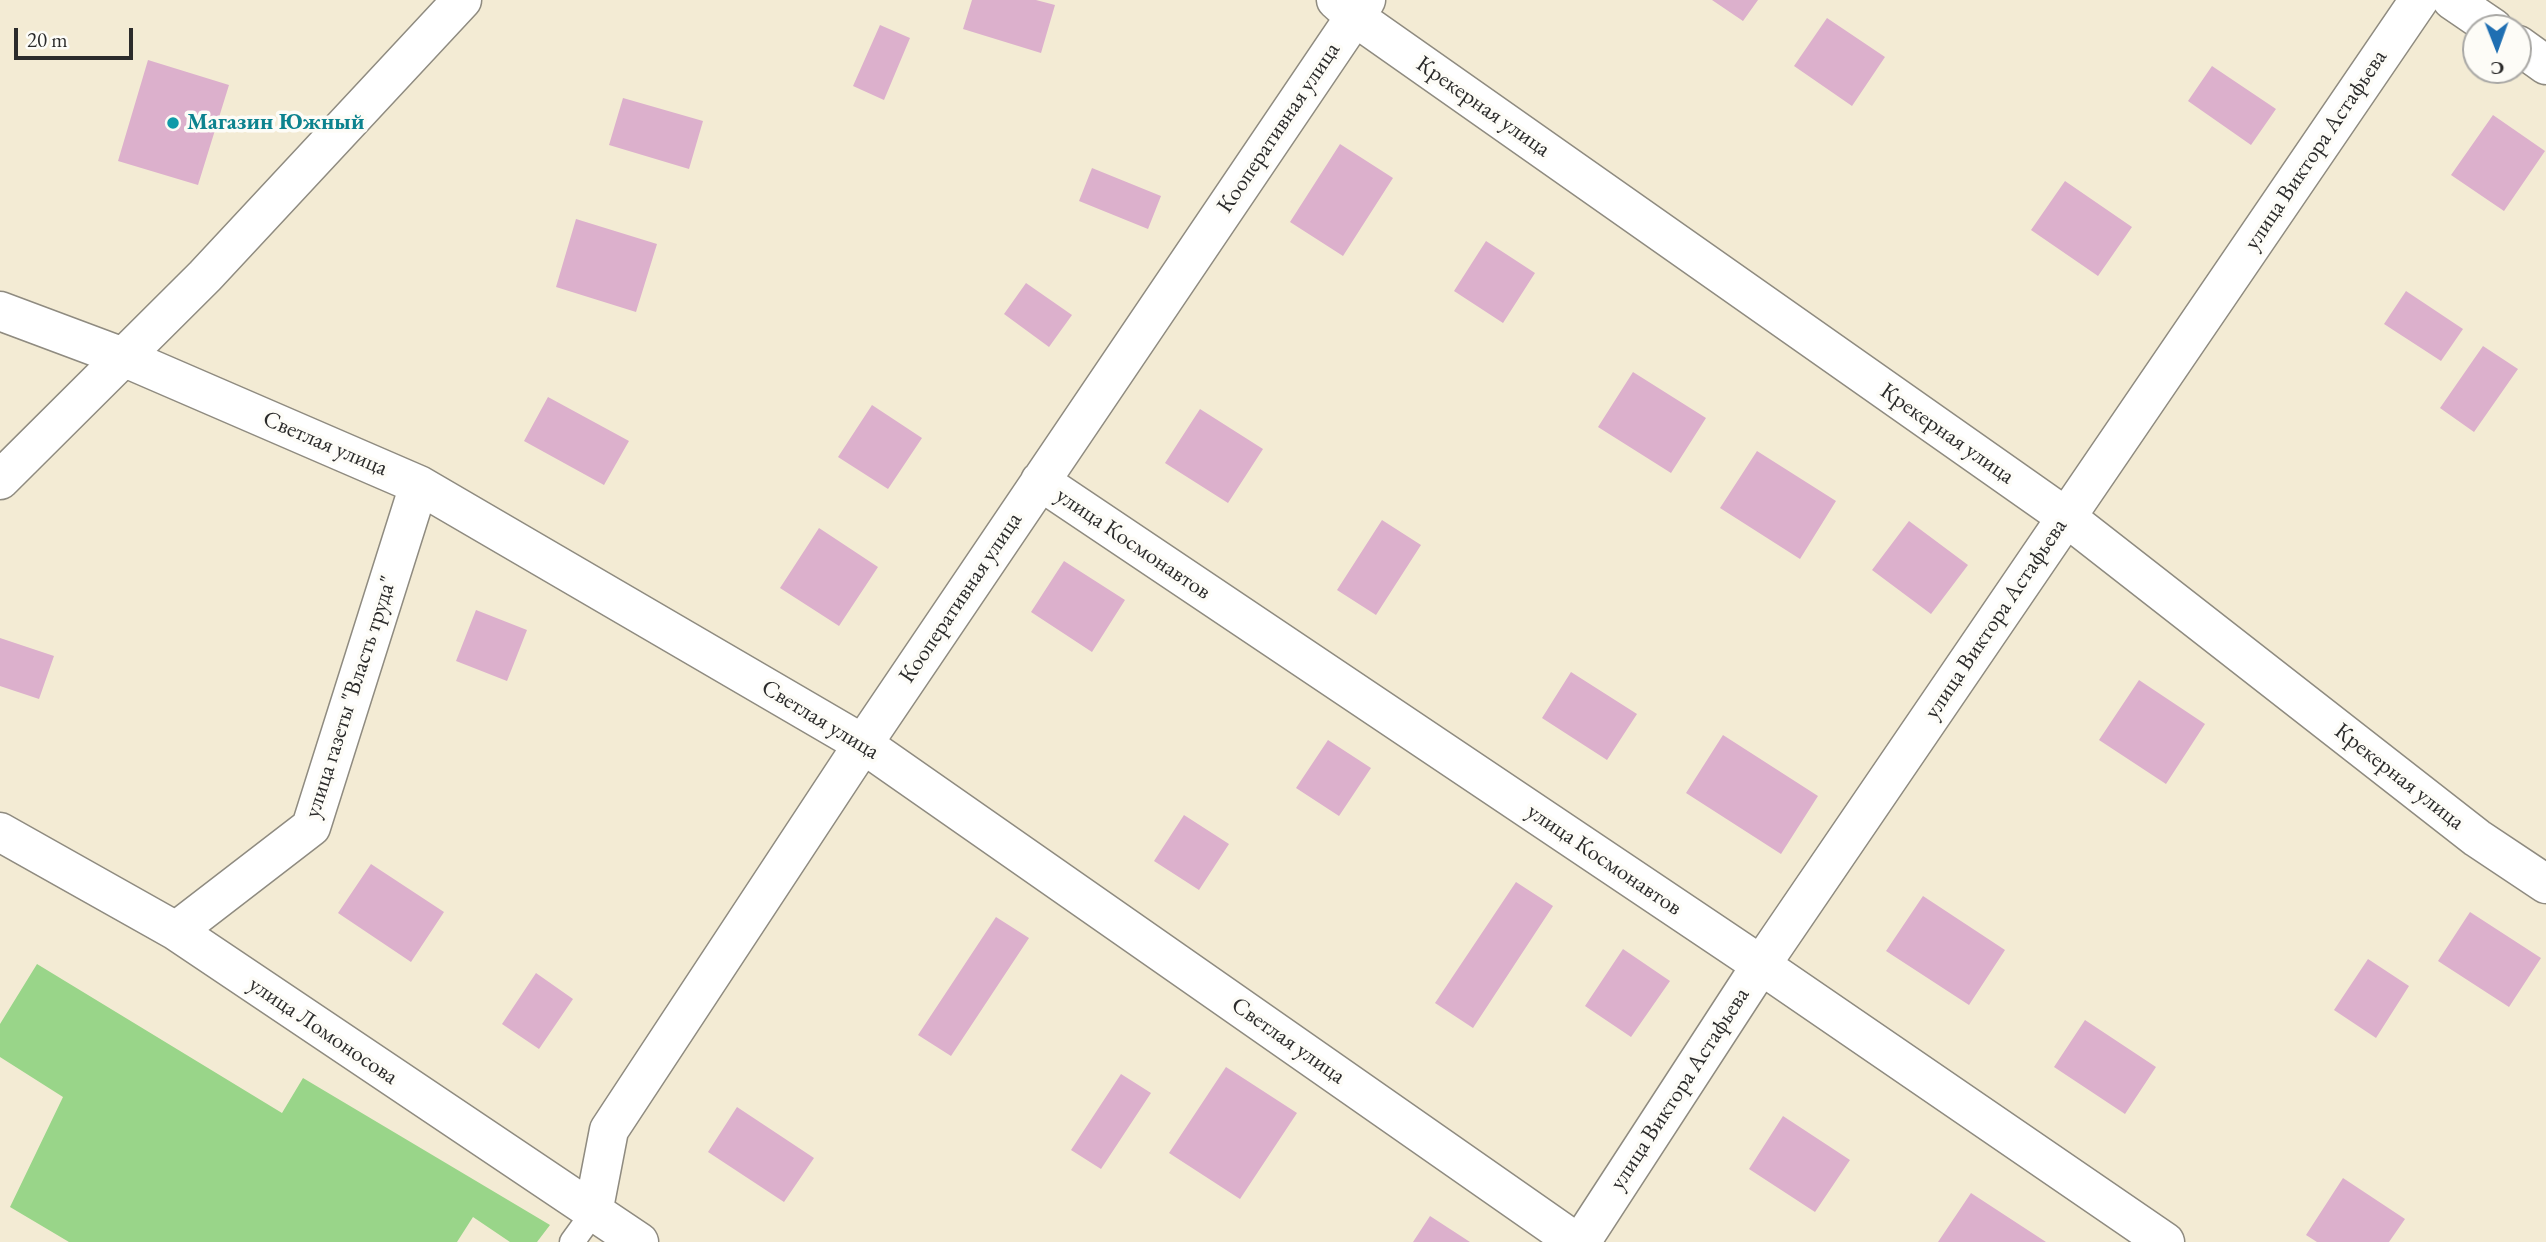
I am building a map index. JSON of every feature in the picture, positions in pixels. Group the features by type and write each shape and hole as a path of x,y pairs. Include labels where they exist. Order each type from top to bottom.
{"street":[{"path":"0,480 205,275 462,0"},
{"name":"улица Виктора Астафьева","path":"1578,1242 1760,965 2419,0"},
{"path":"2452,0 2472,14"},
{"name":"Крекерная улица","path":"1352,6 2066,517 2477,838 2546,884"},
{"name":"Кооперативная улица","path":"583,1227 609,1130 1352,6"},
{"name":"Светлая улица","path":"0,311 122,357 419,485 863,744 1578,1242"},
{"name":"улица Космонавтов","path":"1040,481 1760,965 2165,1242"},
{"name":"улица газеты \"Власть труда\"","path":"176,931 311,827 419,485"},
{"name":"улица Ломоносова","path":"0,832 176,931 583,1227 639,1242"}],"green space":[{"path":"37,964 282,1113 303,1078 550,1225 537,1242 510,1242 473,1217 457,1242 69,1242 10,1207 63,1097 0,1057 0,1024"}],"building":[{"path":"972,0 1036,0 1055,5 1041,53 963,29"},
{"path":"1712,0 1758,0 1743,21"},
{"path":"1827,18 1885,57 1852,106 1794,66"},
{"path":"880,25 910,38 884,100 853,86"},
{"name":"Магазин Южный","path":"148,60 229,85 198,185 118,161"},
{"path":"2212,66 2276,109 2251,145 2188,101"},
{"path":"623,98 703,121 689,169 609,145"},
{"path":"2493,115 2545,151 2504,211 2451,175"},
{"path":"1340,144 1393,178 1343,256 1290,222"},
{"path":"1092,168 1161,196 1148,229 1079,201"},
{"path":"2065,181 2132,227 2098,276 2031,230"},
{"path":"576,219 657,244 636,312 556,287"},
{"path":"1486,241 1535,273 1503,323 1454,291"},
{"path":"1026,283 1072,315 1049,347 1004,314"},
{"path":"2406,291 2463,329 2441,361 2384,324"},
{"path":"2483,346 2518,369 2474,432 2440,408"},
{"path":"1633,372 1706,418 1671,473 1598,427"},
{"path":"548,397 629,441 604,485 524,441"},
{"path":"872,405 922,438 888,489 838,457"},
{"path":"1200,409 1263,449 1228,503 1165,463"},
{"path":"1757,451 1836,501 1800,559 1720,508"},
{"path":"1382,520 1421,545 1376,615 1337,590"},
{"path":"1909,521 1968,565 1931,614 1872,570"},
{"path":"819,528 878,567 839,626 780,588"},
{"path":"1064,561 1125,600 1092,652 1031,612"},
{"path":"476,610 527,630 507,681 456,661"},
{"path":"0,638 54,656 39,699 0,686"},
{"path":"1571,672 1637,714 1607,760 1542,718"},
{"path":"2139,680 2205,724 2166,784 2099,740"},
{"path":"1723,735 1818,796 1781,854 1686,793"},
{"path":"1328,740 1371,768 1339,816 1296,788"},
{"path":"1184,815 1229,844 1199,890 1154,861"},
{"path":"371,864 444,912 411,962 338,913"},
{"path":"1516,882 1553,906 1473,1028 1435,1003"},
{"path":"1923,896 2005,950 1969,1005 1886,951"},
{"path":"2470,912 2541,958 2509,1007 2438,961"},
{"path":"996,917 1029,938 951,1056 918,1035"},
{"path":"1623,949 1670,981 1631,1037 1585,1006"},
{"path":"2368,959 2409,986 2376,1038 2334,1010"},
{"path":"536,973 573,999 539,1049 502,1024"},
{"path":"2085,1020 2156,1067 2125,1114 2054,1067"},
{"path":"1226,1067 1297,1113 1240,1199 1169,1153"},
{"path":"1121,1074 1151,1093 1101,1169 1071,1150"},
{"path":"737,1107 814,1158 784,1202 708,1152"},
{"path":"1783,1116 1850,1160 1815,1212 1749,1169"},
{"path":"2343,1178 2405,1219 2389,1242 2317,1242 2306,1235"},
{"path":"1971,1193 2046,1242 1938,1242"},
{"path":"1430,1216 1470,1242 1413,1242"}],"place":[{"name":"Магазин Южный","path":"173,123"}]}
